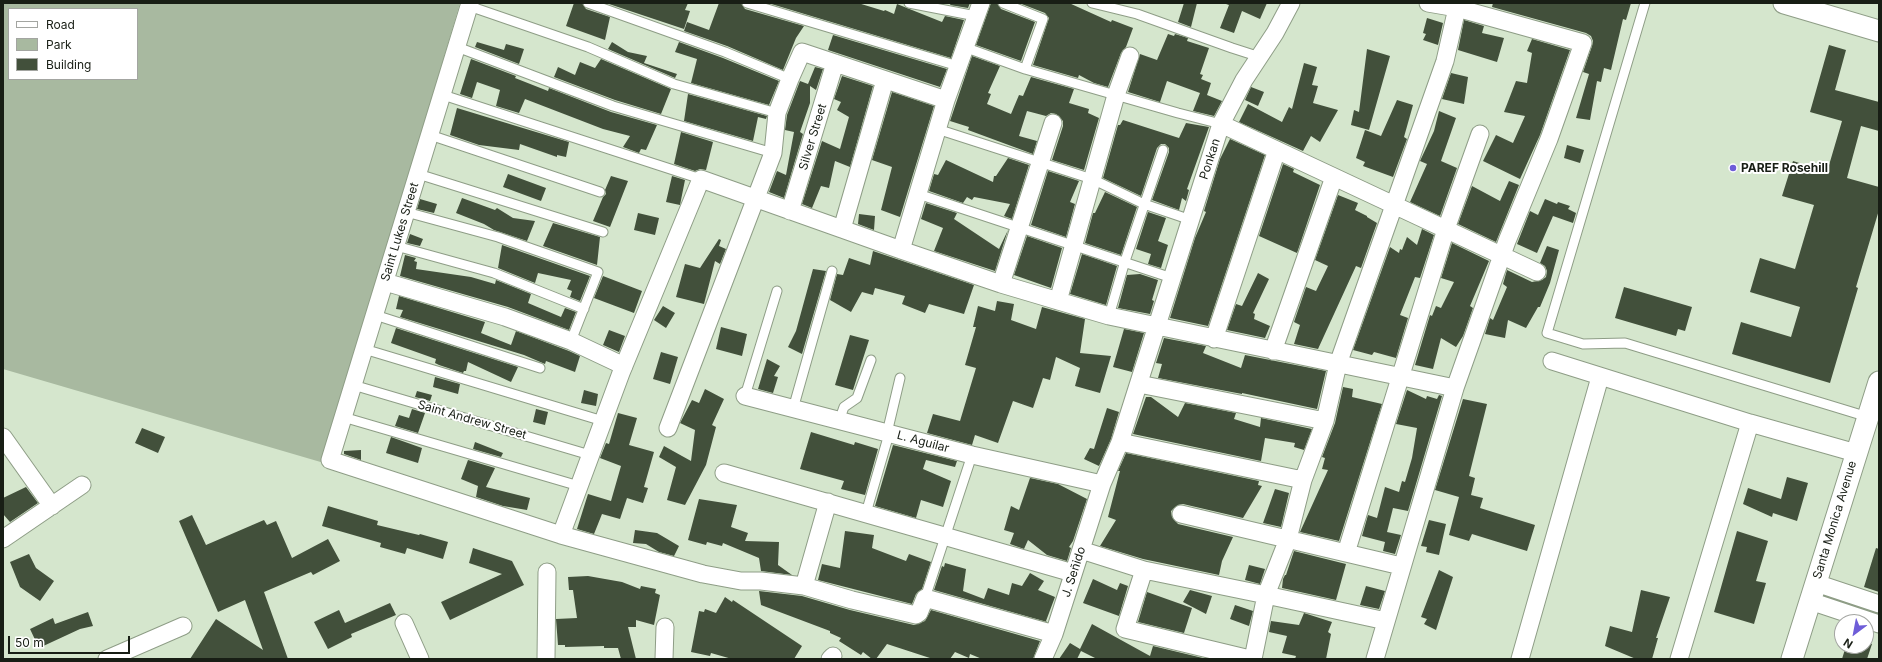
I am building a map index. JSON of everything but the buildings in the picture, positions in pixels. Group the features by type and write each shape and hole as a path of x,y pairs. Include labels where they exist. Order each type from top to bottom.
{"street":[{"name":"Ponkan","path":"1139,384 1221,124 1244,80 1260,57 1291,3"},
{"path":"1375,659 1401,566 1456,388 1502,256 1549,139 1583,43 1456,8 1428,3"},
{"path":"1784,3 1879,31"},
{"name":"Saint Lukes Street","path":"470,4 330,460 561,535"},
{"path":"1144,570 1125,628 1252,659 1266,595 1288,539 1303,480 1325,421 1338,364 1393,204 1415,148 1445,61 1456,8"},
{"path":"901,250 946,100 964,47 979,10"},
{"path":"668,428 773,154 777,113 802,52 946,100"},
{"path":"1058,301 1116,95 1130,56"},
{"name":"Silver Street","path":"790,211 835,63"},
{"path":"842,229 885,80"},
{"path":"1001,284 1053,123"},
{"path":"1221,124 1537,272"},
{"path":"1346,554 1446,229 1480,134"},
{"path":"1214,339 1277,150"},
{"path":"1272,351 1334,176"},
{"path":"1054,634 925,598 919,613 916,615 852,600 804,586 761,581 741,581 703,574 561,535 624,366 701,179 1001,284 1109,316 1456,388"},
{"path":"384,282 505,318 571,341 624,366"},
{"path":"1552,362 1750,423 1856,453"},
{"path":"1520,659 1600,377"},
{"name":"Santa Monica Avenue","path":"1792,659 1879,382"},
{"path":"1139,384 1325,421"},
{"name":"J. Señido","path":"1043,659 1054,634 1102,484 1120,442 1139,384"},
{"name":"L. Aguilar","path":"745,396 972,455 1102,484"},
{"path":"1679,659 1750,423"},
{"path":"3,437 52,506"},
{"path":"1120,442 1303,480"},
{"path":"724,473 1073,572"},
{"path":"3,539 82,485"},
{"path":"804,586 828,502"},
{"path":"1181,514 1401,566"},
{"path":"1081,550 1144,570 1386,621"},
{"path":"546,659 547,572"},
{"path":"1813,592 1879,604"},
{"path":"1813,592 1879,624"},
{"path":"404,623 420,659"},
{"path":"107,659 183,626"},
{"path":"664,659 665,627"}],"lane":[{"path":"588,3 725,52 790,79"},
{"path":"747,3 958,66"},
{"path":"909,3 979,10"},
{"path":"1004,3 1043,19 1024,69"},
{"path":"1092,3 1137,14 1260,57"},
{"path":"1644,3 1547,333 1583,344 1625,343 1868,418"},
{"path":"470,4 588,47 674,84 777,113"},
{"path":"457,47 613,106 773,154"},
{"path":"964,47 1024,69 1221,124"},
{"path":"442,95 701,179"},
{"path":"937,129 1092,180 1144,204 1191,220"},
{"path":"430,135 600,192"},
{"path":"1109,316 1125,261 1163,150"},
{"path":"418,174 603,232"},
{"path":"918,194 1019,229 1074,244 1172,278"},
{"path":"406,212 498,237 598,272 571,341"},
{"path":"396,246 494,273 584,309"},
{"path":"793,409 832,271"},
{"path":"745,396 777,291"},
{"path":"374,314 540,368"},
{"path":"364,349 603,421"},
{"path":"839,421 844,407 857,398 871,360"},
{"path":"866,513 888,433 900,378"},
{"name":"Saint Andrew Street","path":"353,385 590,455"},
{"path":"343,416 579,486"},
{"path":"925,598 972,455"}],"green space":[{"path":"3,3 460,3 324,463 3,369"}],"place":[{"name":"PAREF Rosehill","path":"1733,168"}]}
